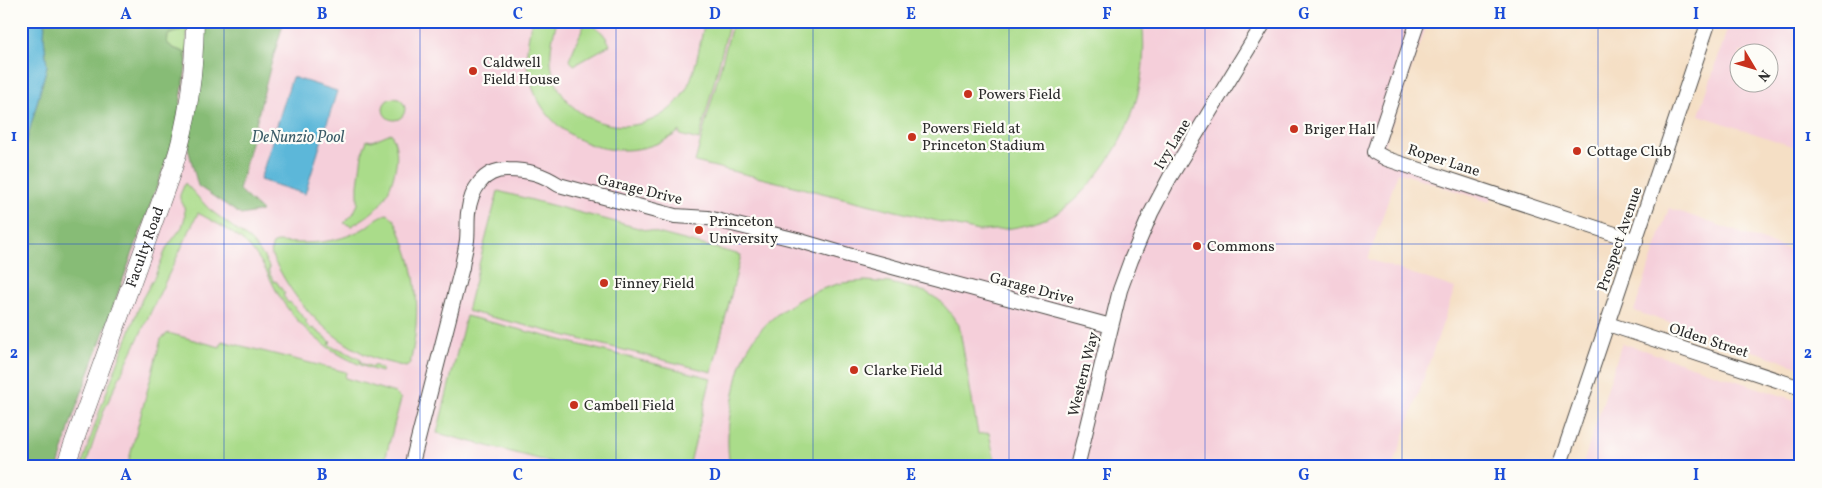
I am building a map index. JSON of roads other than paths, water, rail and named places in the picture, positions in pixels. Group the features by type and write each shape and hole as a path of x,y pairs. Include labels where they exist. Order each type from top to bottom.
{"street":[{"name":"Faculty Road","path":"65,467 170,178 183,136 190,104 195,21"},
{"name":"Ivy Lane","path":"1120,290 1151,213 1170,177 1265,21"},
{"name":"Roper Lane","path":"1418,21 1374,152 1387,159 1636,241"},
{"name":"Prospect Avenue","path":"1559,467 1709,21"},
{"name":"Garage Drive","path":"411,467 468,240 469,205 479,181 486,175 499,169 524,170 543,175 558,185 567,188 675,216 708,218 788,238 1111,326"},
{"name":"Western Way","path":"1077,467 1120,290"},
{"name":"Olden Street","path":"1608,324 1801,388"}],"water":[{"path":"21,21 45,21 44,37 47,66 21,162"},
{"name":"DeNunzio Pool","path":"292,77 337,91 305,194 260,180"}],"place":[{"name":"Caldwell Field House","path":"473,71"},
{"name":"Powers Field","path":"968,94"},
{"name":"Briger Hall","path":"1294,129"},
{"name":"Powers Field at Princeton Stadium","path":"912,137"},
{"name":"Cottage Club","path":"1577,151"},
{"name":"Princeton University","path":"699,230"},
{"name":"Commons","path":"1197,246"},
{"name":"Finney Field","path":"604,283"},
{"name":"Clarke Field","path":"854,370"},
{"name":"Cambell Field","path":"574,405"}]}
